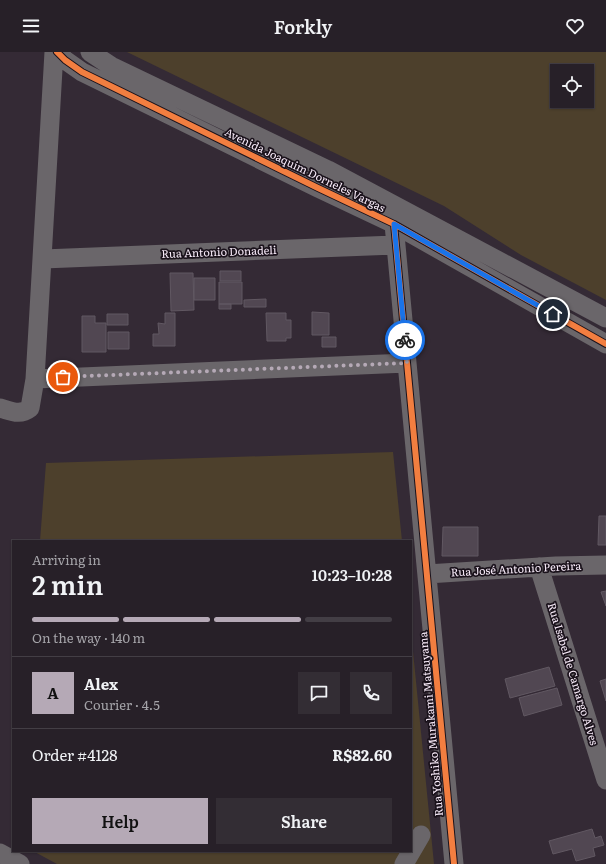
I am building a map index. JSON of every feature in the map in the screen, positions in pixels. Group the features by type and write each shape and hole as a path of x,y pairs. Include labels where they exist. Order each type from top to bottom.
{"street":[{"name":"Avenida Joaquim Dorneles Vargas","path":"55,52 82,72 394,224 606,344"},
{"path":"0,408 17,413 26,411 30,408 35,379 55,52"},
{"name":"Avenida Joaquim Dorneles Vargas","path":"90,52 111,66 328,170 606,318"},
{"name":"Rua Yoshiko Murakami Matsuyama","path":"394,224 454,864"},
{"name":"Rua Antonio Donadeli","path":"43,259 395,245"},
{"path":"35,379 407,363"},
{"name":"Rua José Antonio Pereira","path":"427,574 539,567 606,565"},
{"name":"Rua Isabel de Camargo Alves","path":"539,567 606,780"},
{"path":"412,850 421,835"},
{"path":"404,864 411,852"},
{"path":"0,853 20,864"}],"shaded area":[{"path":"127,52 606,52 606,300 521,255 444,206"},
{"path":"393,452 402,540 40,540 46,463"},
{"path":"412,641 434,864 57,864 35,852 412,852"}],"building":[{"path":"220,271 241,271 241,281 220,281"},
{"path":"170,273 193,273 194,310 171,311"},
{"path":"194,278 215,278 215,300 194,300"},
{"path":"219,282 242,282 242,304 219,304"},
{"path":"266,299 266,307 244,307 244,300"},
{"path":"219,304 231,304 231,309 219,309"},
{"path":"312,312 329,313 329,335 312,335"},
{"path":"165,313 175,313 175,346 153,346 153,334 159,334 158,323 165,324"},
{"path":"266,313 286,313 286,320 291,320 291,338 286,338 286,341 267,341"},
{"path":"107,314 128,314 128,325 107,325"},
{"path":"82,316 95,316 95,323 106,323 106,352 82,352"},
{"path":"108,332 129,332 129,349 108,349"},
{"path":"322,337 336,337 336,347 322,347"},
{"path":"599,516 606,516 606,545 598,545"},
{"path":"443,527 478,527 478,556 442,556"},
{"path":"606,591 606,606 601,592"},
{"path":"549,667 555,686 510,698 505,679"},
{"path":"606,679 606,701 600,681"},
{"path":"557,688 562,705 524,716 519,698"},
{"path":"592,829 595,838 601,836 604,845 593,848 595,856 576,861 572,849 553,854 549,841"}],"cycle path":[{"path":"57,52 65,60 82,72 394,224 606,344"},
{"path":"394,224 454,864"}],"way so far":[{"path":"63,377 407,363 405,340"}],"route":[{"path":"405,340 394,224 553,314"}]}
